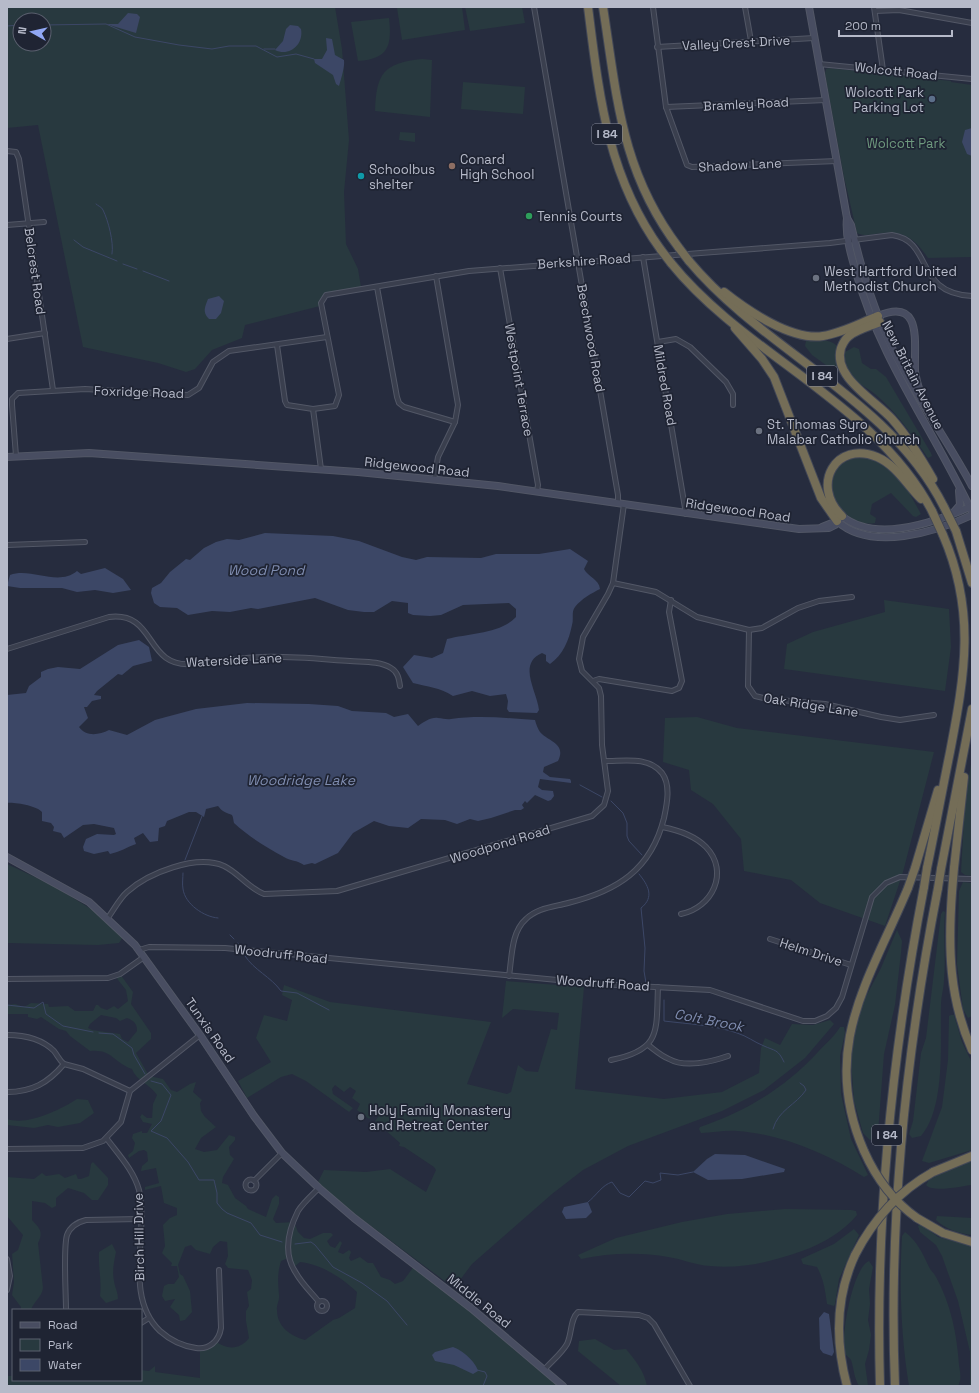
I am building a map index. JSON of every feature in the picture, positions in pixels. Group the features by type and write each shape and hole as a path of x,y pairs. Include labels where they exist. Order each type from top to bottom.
{"highway":[{"name":"I 84","path":"588,7 603,114 614,156 634,206 661,250 699,294 879,440 904,468 931,510 944,535 960,587 965,644 962,688 904,994 888,1123 880,1265 880,1386"},
{"name":"I 84","path":"603,7 620,117 631,158 649,200 679,248 692,264 732,305 820,374 884,428 917,465 943,505 956,531 972,583"},
{"path":"608,7 610,54"},
{"path":"692,264 740,304 797,334 810,337 825,336 876,320"},
{"path":"876,320 846,338 840,354 841,367 850,380 881,407 906,436 936,484 943,505"},
{"path":"732,322 742,338 766,363 774,378 821,498 840,519"},
{"path":"840,519 830,501 827,489 827,480 838,461 847,456 858,454 870,455 885,462 931,510"},
{"name":"I 84","path":"895,1385 894,1266 902,1125 917,1004 971,714"},
{"path":"971,714 970,742 960,807 954,868 949,945 952,980 960,1017 972,1050"},
{"path":"946,771 939,784 908,888 862,992 850,1031 847,1056 847,1090 852,1119 864,1151 884,1186 898,1203 917,1218 942,1233 972,1242"},
{"path":"847,1386 839,1346 839,1317 844,1283 855,1255 871,1228 888,1207 907,1189 933,1172 972,1156"}],"main road":[{"name":"New Britain Avenue","path":"809,7 847,218 846,226 852,241 857,277 876,320 892,364 971,510"},
{"path":"876,320 890,311 898,311 906,314 912,320 916,377 925,409"},
{"name":"New Britain Avenue","path":"876,320 925,409 972,486"},
{"name":"Ridgewood Road","path":"7,457 94,453 321,469 537,491 686,514 791,528 829,528 835,525 840,519"},
{"path":"950,515 961,503 956,482"},
{"path":"840,519 858,533 879,537 926,532 946,526 971,510"},
{"path":"840,519 862,527 881,530 913,526 971,510"},
{"name":"Tunxis Road","path":"7,857 81,897 107,919 139,950 200,1035 254,1116 282,1153 319,1188 378,1236"},
{"name":"Middle Road","path":"378,1236 471,1308 564,1386"}],"street":[{"name":"Beechwood Road","path":"534,7 618,495 621,504"},
{"name":"Shadow Lane","path":"653,7 666,107 687,165 690,167 837,161"},
{"path":"745,7 751,41"},
{"path":"883,70 874,9 899,10 972,23"},
{"name":"Valley Crest Drive","path":"657,47 814,38"},
{"name":"Wolcott Road","path":"819,64 972,79"},
{"name":"Bramley Road","path":"666,107 826,100"},
{"name":"Belcrest Road","path":"7,151 16,152 19,159 53,390"},
{"path":"7,225 44,222"},
{"name":"Berkshire Road","path":"327,337 321,303 326,295 436,276 500,268 852,241 887,236 902,238 916,249 931,278 938,285 955,295 972,296"},
{"name":"Mildred Road","path":"643,257 686,514"},
{"name":"Westpoint Terrace","path":"500,268 538,485 537,491"},
{"path":"434,480 438,457 455,422 458,399 436,276"},
{"path":"376,287 399,403 404,407 455,422"},
{"path":"7,339 45,333"},
{"path":"277,345 285,401 287,405 313,409 335,406 339,395 327,337"},
{"name":"Foxridge Road","path":"16,456 12,399 18,393 85,389 188,395 199,388 208,369 221,355 229,351 327,337"},
{"path":"658,342 676,339 690,347 726,382 733,394 733,405"},
{"path":"313,409 321,469"},
{"name":"Woodpond Road","path":"107,919 121,899 133,887 157,874 182,865 202,863 219,865 231,870 254,890 264,894 337,891 592,816 604,805 608,791 602,745 601,696 599,688 582,671 578,659 581,643 592,618 608,594 613,583 621,504"},
{"path":"7,544 85,542"},
{"path":"613,583 656,592 697,617 749,630 762,628 798,608 819,601 852,597"},
{"path":"593,681 599,679 672,691 679,688 682,681 669,612 671,600"},
{"name":"Waterside Lane","path":"7,649 109,617 120,616 134,621 143,628 158,652 165,658 176,663 190,664 260,657 286,657 375,663 392,668 397,673 400,686"},
{"name":"Oak Ridge Lane","path":"749,630 748,686 755,696 768,699 825,704 881,718 900,720 934,715"},
{"path":"509,976 514,937 518,927 525,919 541,910 592,897 613,888 640,866 650,853 662,827 667,808 667,793 663,775 657,768 649,762 640,760 605,761"},
{"path":"662,827 685,833 697,839 707,847 716,866 717,875 711,895 705,903 696,910 681,914"},
{"name":"Woodruff Road","path":"139,950 149,946 225,948 599,984 710,990 793,1019 808,1022 820,1020 836,1008 851,965 869,904 876,892 886,883 900,877 972,879"},
{"name":"Helm Drive","path":"770,939 851,965"},
{"path":"7,979 108,978 120,974 144,957"},
{"path":"611,1060 640,1052 648,1045 656,1024 658,987"},
{"path":"7,1035 20,1036 40,1042 53,1051 64,1064 83,1069 130,1092"},
{"path":"7,1149 83,1148 107,1139 121,1122 130,1092 200,1035"},
{"path":"648,1045 670,1060 678,1062 715,1061 728,1056"},
{"path":"7,1092 28,1090 43,1084 51,1079 64,1064"},
{"name":"Birch Hill Drive","path":"107,1139 127,1165 136,1181 140,1198 140,1293 149,1318"},
{"path":"254,1181 282,1153"},
{"path":"319,1188 299,1210 290,1232 288,1246 288,1258 296,1273 319,1302"},
{"path":"66,1309 66,1241 72,1228 80,1222 86,1220 140,1219"},
{"path":"7,1259 10,1276 7,1290"},
{"path":"142,1322 149,1318 166,1336 183,1345 200,1348 212,1344 219,1337 221,1328 219,1270"},
{"path":"544,1370 566,1346 574,1317 578,1312 639,1316 651,1320 690,1386"}],"green space":[{"path":"7,7 335,7 342,49 349,140 344,192 346,244 358,269 361,287 325,293 321,298 320,306 245,325 242,338 212,350 195,369 186,372 158,363 83,347 38,125 7,128"},
{"path":"462,7 465,30 402,40 397,8"},
{"path":"465,7 522,7 525,23 470,31"},
{"path":"389,18 390,36 386,49 382,54 376,57 358,61 351,22"},
{"path":"422,59 432,60 430,117 375,111 377,87 385,72 399,63"},
{"name":"Wolcott Park","path":"829,68 951,81 972,85 972,257 928,258 917,244 906,236 893,233 862,235 857,233 844,177 825,74 826,69"},
{"path":"463,82 525,87 523,114 461,109"},
{"path":"400,132 415,133 415,142 399,140"},
{"path":"811,339 827,341 836,345 837,373 812,355 805,346 806,341"},
{"path":"854,347 859,349 862,363 871,369 876,369 886,377 932,456 928,458 903,424 883,401 855,380 846,370 844,359 845,352"},
{"path":"861,456 876,460 889,468 906,487 921,514 916,517 913,516 891,493 872,504 870,514 876,518 875,523 862,523 850,517 840,508 834,496 832,484 835,472 844,462"},
{"path":"884,600 949,609 951,647 945,691 784,669 787,644 813,632 885,612"},
{"path":"697,717 737,728 934,752 903,872 885,926 820,903 791,880 744,871 741,839 713,804 691,790 689,770 663,762 665,718"},
{"path":"972,758 972,876 965,875 961,872 965,800"},
{"path":"7,864 54,886 102,916 123,937 119,943 98,945 7,943"},
{"path":"963,882 972,883 972,1016 968,1018 963,1009 957,964 959,891"},
{"path":"943,911 945,912 945,972 941,1001 941,1054 938,1091 935,1108 929,1124 921,1136 912,1138 909,1134 913,1121 921,1053 926,1038 941,914"},
{"path":"897,930 902,941 895,1005 884,1054 878,1133 877,1138 870,1140 863,1133 854,1101 851,1061 852,1043 862,1004 881,968"},
{"path":"120,974 133,992 131,1004 151,1033 151,1039 136,1053 149,1076 163,1079 171,1090 177,1092 196,1082 193,1092 202,1100 200,1103 201,1111 216,1127 201,1138 195,1149 204,1152 217,1150 229,1135 235,1137 235,1140 229,1147 230,1155 234,1159 223,1177 222,1183 228,1185 235,1198 248,1209 266,1217 272,1199 276,1195 279,1197 279,1204 273,1219 276,1223 294,1222 298,1232 304,1238 310,1239 323,1233 331,1233 333,1235 327,1241 330,1246 335,1248 340,1241 342,1243 338,1252 343,1254 349,1250 351,1252 349,1258 351,1261 360,1257 368,1263 373,1263 381,1277 390,1280 395,1284 403,1281 415,1265 515,1345 512,1348 533,1365 536,1363 563,1386 7,1386 7,1376 12,1376 12,1381 142,1381 142,1370 149,1371 155,1366 155,1372 200,1378 200,1348 215,1341 224,1346 237,1347 242,1345 249,1338 246,1311 249,1306 247,1292 251,1289 252,1280 248,1270 228,1268 225,1264 228,1256 227,1242 220,1241 213,1247 210,1254 196,1250 191,1245 185,1247 178,1265 180,1274 183,1276 190,1291 192,1312 185,1320 180,1321 179,1315 170,1307 175,1299 165,1301 162,1296 164,1286 174,1284 179,1277 177,1266 171,1266 172,1263 162,1253 165,1246 163,1225 170,1218 177,1215 177,1208 164,1203 161,1186 145,1190 145,1187 159,1183 156,1168 141,1171 142,1166 148,1161 147,1152 144,1150 139,1151 129,1158 128,1155 133,1151 135,1143 132,1138 133,1134 142,1131 142,1133 147,1133 152,1124 143,1122 140,1117 142,1114 147,1118 152,1118 153,1104 157,1095 137,1077 132,1069 120,1063 108,1054 98,1051 90,1051 70,1036 66,1031 59,1029 41,1017 37,1019 28,1017 28,1014 7,1014 7,1005 15,1004 24,1007 31,1003 48,1004 49,1007 68,1006 75,1011 93,1011 96,1005 107,1010 114,1006 118,1009 128,1001 126,990 115,976","holes":["101,1015 116,1018 120,1021 127,1018 135,1023 137,1031 128,1042 122,1039 120,1034 92,1030 88,1028 90,1024","288,1258 293,1268 300,1262 308,1263 331,1272 357,1292 355,1308 333,1320 305,1340 290,1333 279,1321 277,1308 279,1297 278,1282 281,1261"]},
{"path":"506,981 584,987 575,1089 664,1099 722,1092 759,1073 761,1048 765,1038 780,1045 792,1024 813,1025 830,1020 834,1024 805,1058 764,1090 722,1111 628,1146 583,1170 552,1194 472,1264 454,1288 347,1208 318,1182 324,1170 366,1172 390,1169 426,1192 436,1170 434,1167 404,1147 399,1146 400,1143 375,1121 379,1116 374,1113 369,1119 357,1110 360,1104 352,1098 356,1091 350,1087 344,1092 335,1085 332,1089 333,1094 353,1108 349,1112 306,1081 292,1074 281,1077 247,1098 238,1081 271,1062 256,1038 264,1015 287,1021 292,1000 282,995 284,985 330,1002 491,1022 467,1084 507,1094 511,1092 518,1065 526,1071 538,1072 551,1029 557,1030 559,1013 513,1009 502,1018"},
{"path":"954,1015 962,1042 972,1063 972,1150 929,1163 922,1161 942,1107 948,1060 949,1016"},
{"path":"840,1027 844,1027 845,1033 840,1056 841,1094 851,1139 868,1175 864,1177 804,1146 771,1136 737,1131 701,1133 699,1129 700,1127 733,1114 778,1088 805,1065 833,1037"},
{"path":"77,1099 88,1100 94,1113 80,1123 58,1127 48,1125 34,1128 7,1125 7,1119 15,1121 33,1119 62,1108"},
{"path":"972,1160 972,1185 935,1189 926,1185 930,1178"},
{"path":"93,1162 108,1178 108,1185 98,1200 92,1200 84,1193 68,1188 56,1198 56,1206 52,1208 45,1203 32,1201 32,1220 39,1228 41,1233 38,1243 43,1288 32,1309 21,1309 12,1295 14,1282 12,1254 18,1250 23,1235 7,1216 7,1177 34,1179 42,1173 46,1176 59,1174 65,1178 76,1174 78,1179 81,1179 89,1176 91,1164"},
{"path":"785,1209 851,1210 856,1211 857,1215 839,1232 817,1245 802,1251 756,1264 722,1267 647,1254 613,1254 581,1259 578,1255 616,1238 682,1222 727,1214"},
{"path":"937,1216 972,1218 972,1235 949,1229 936,1220"},
{"path":"921,1224 938,1237 972,1246 972,1386 970,1386 970,1352 958,1301 942,1256 936,1245 920,1232 918,1226"},
{"path":"854,1229 859,1235 839,1279 835,1304 834,1306 827,1304 823,1281 817,1267 803,1264 801,1259 834,1244"},
{"path":"905,1232 913,1239 919,1248 946,1298 957,1342 960,1376 958,1386 909,1386 902,1330 901,1293 902,1236"},
{"path":"112,1244 116,1252 113,1274 118,1299 106,1303 100,1296 101,1285 99,1252"},
{"path":"869,1261 873,1267 869,1289 870,1304 868,1320 871,1335 865,1364 868,1386 859,1386 851,1360 845,1353 844,1333 853,1289 863,1266"},
{"path":"595,1339 614,1350 626,1349 642,1371 647,1386 621,1386 578,1351 579,1341"}],"water":[{"path":"128,13 137,14 140,17 136,33 106,24 118,24"},
{"path":"290,25 298,26 301,29 298,45 290,51 280,52 275,50 283,41 286,29"},
{"path":"326,38 332,39 335,55 344,60 339,86 336,84 333,75 315,63 314,59 322,59 327,50"},
{"path":"972,128 972,156 967,154 962,142 965,130"},
{"path":"219,296 224,301 221,313 216,319 209,319 205,314 205,307 208,299"},
{"name":"Wood Pond","path":"265,533 333,536 359,541 402,557 416,560 427,557 481,558 496,554 539,554 570,549 588,561 584,569 596,580 600,589 583,599 575,607 573,611 573,623 565,647 555,660 550,664 546,661 546,655 542,653 535,658 531,664 530,678 538,703 539,710 537,713 509,712 507,709 508,701 506,694 490,696 472,691 453,696 438,689 413,683 403,667 414,655 432,658 443,653 447,639 493,630 509,623 516,617 516,609 509,603 463,605 441,615 430,616 413,615 408,613 408,603 392,601 374,612 348,610 315,598 258,609 251,608 230,612 212,611 188,615 177,608 160,607 154,603 151,593 152,588 161,583 170,572 186,559 190,560 204,548 216,542 227,539 239,540"},
{"path":"105,568 123,579 131,590 113,593 95,590 77,592 62,588 20,588 7,586 10,575 18,573 61,577 70,575 77,571 81,574"},
{"name":"Woodridge Lake","path":"139,640 149,647 152,661 133,666 122,675 118,674 97,691 94,695 101,696 101,699 92,701 87,707 84,707 88,718 79,727 85,732 89,734 97,734 109,730 127,735 155,720 196,709 247,703 338,706 352,711 386,713 394,717 408,714 418,726 433,718 448,719 493,717 535,720 540,732 555,743 560,750 558,761 544,767 543,772 550,777 570,779 571,783 540,779 538,787 542,790 553,791 554,796 551,800 548,801 535,795 527,803 525,801 522,805 524,808 521,810 515,810 478,821 470,819 457,824 445,820 421,819 408,828 389,826 374,821 353,833 338,853 315,864 312,863 304,865 286,858 240,828 234,823 232,815 222,811 218,806 206,809 204,817 196,812 189,812 167,821 165,826 159,828 158,841 150,842 143,833 134,838 136,844 114,853 110,854 108,851 94,854 84,851 83,847 86,839 97,834 114,835 116,834 114,828 94,824 83,825 64,838 61,833 53,831 54,827 51,823 42,821 42,812 36,808 15,803 7,803 7,695 26,693 29,686 41,677 41,672 48,669 58,667 80,669 118,645"},
{"path":"715,1154 745,1155 785,1169 784,1172 742,1179 708,1180 693,1172"},
{"path":"588,1202 592,1212 586,1218 566,1219 562,1212 564,1207"},
{"path":"824,1312 829,1314 834,1352 832,1356 823,1353 820,1349 819,1318"},
{"path":"453,1347 468,1357 475,1364 478,1371 473,1374 454,1365 435,1361 432,1355 435,1352"}],"waterway":[{"path":"52,25 106,24 135,37 179,45 212,49 229,46 256,46 277,57 296,54 314,59"},
{"path":"7,26 12,26"},
{"path":"264,49 275,49"},
{"path":"96,204 101,207 107,219 111,237 112,254"},
{"path":"74,240 83,247 117,261"},
{"path":"123,264 137,269"},
{"path":"143,271 169,281"},
{"name":"Colt Brook","path":"580,785 602,797"},
{"name":"Colt Brook","path":"611,801 623,813 627,823 627,836 629,841 642,855"},
{"path":"185,860 202,816"},
{"path":"183,873 183,889 187,900 201,912 218,918"},
{"name":"Colt Brook","path":"639,874 649,891 648,900 641,908 645,948 644,971 646,983"},
{"path":"230,935 234,939"},
{"path":"245,956 281,991 297,993 329,1010"},
{"name":"Colt Brook","path":"664,1000 664,1021 710,1026 737,1033 776,1051 784,1062"},
{"path":"7,1005 34,1008 43,1002 46,1014 63,1026 93,1032"},
{"path":"99,1033 113,1034 132,1048 134,1055 145,1074"},
{"path":"151,1081 162,1084 171,1095 161,1121 151,1131 167,1138 188,1162 199,1180 214,1180 217,1193 217,1203 222,1209 227,1213 251,1223 260,1235 282,1242"},
{"name":"Colt Brook","path":"773,1129 775,1122 783,1112 806,1090 800,1083"},
{"path":"588,1202 608,1183 612,1182 620,1193 629,1197 645,1181 653,1183 661,1180 660,1173 678,1175 693,1172"},
{"path":"295,1244 311,1242 333,1267 362,1283 387,1301 407,1325"},
{"path":"477,1370 485,1372 487,1376 483,1386"}],"place":[{"name":"Wolcott Park Parking Lot","path":"932,99"},
{"name":"Conard High School","path":"452,166"},
{"name":"Schoolbus shelter","path":"361,176"},
{"name":"Tennis Courts","path":"529,216"},
{"name":"West Hartford United Methodist Church","path":"816,278"},
{"name":"St. Thomas Syro Malabar Catholic Church","path":"759,431"},
{"name":"Holy Family Monastery and Retreat Center","path":"361,1117"}]}
